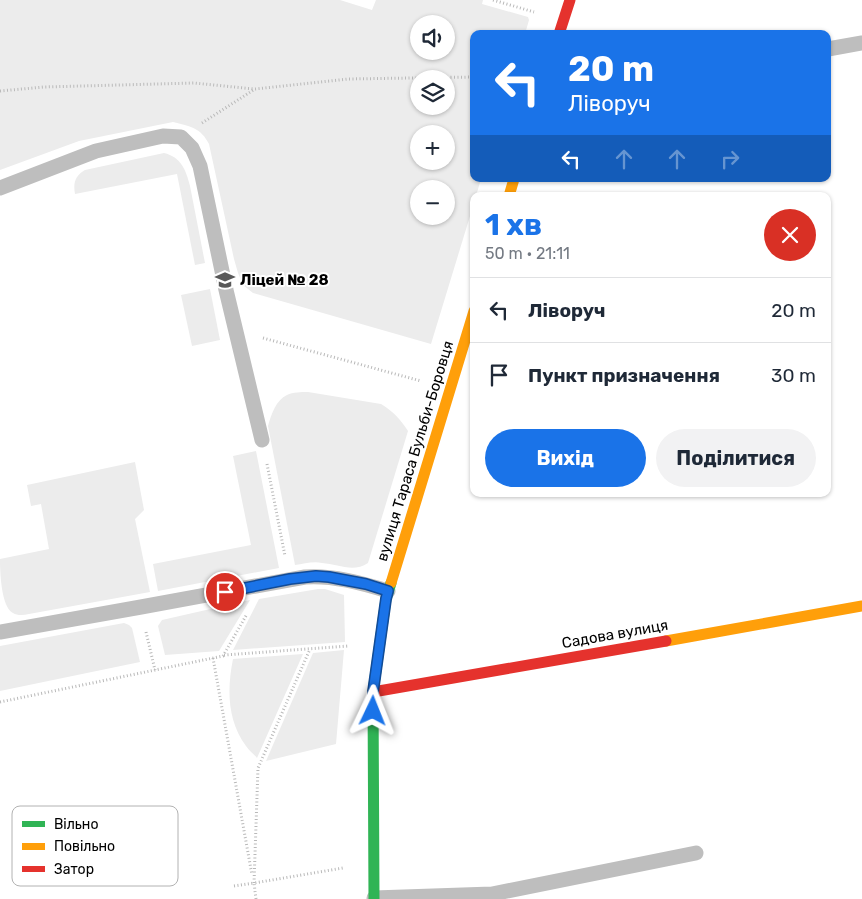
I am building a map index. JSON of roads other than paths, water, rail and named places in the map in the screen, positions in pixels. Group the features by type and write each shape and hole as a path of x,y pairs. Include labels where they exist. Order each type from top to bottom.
{"street":[{"path":"560,30 570,0"},
{"name":"вулиця Тараса Бульби-Боровця","path":"374,899 373,692 386,599 470,323"},
{"name":"Садова вулиця","path":"373,692 862,606"}],"lane":[{"path":"831,48 862,43"},
{"path":"0,188 96,151 163,136 181,137 192,148 200,166 235,330 262,440"},
{"path":"0,632 290,579 316,576 366,584 388,591"},
{"path":"374,899 492,894 696,852"}],"place":[{"name":"Ліцей № 28","path":"225,280"}]}
